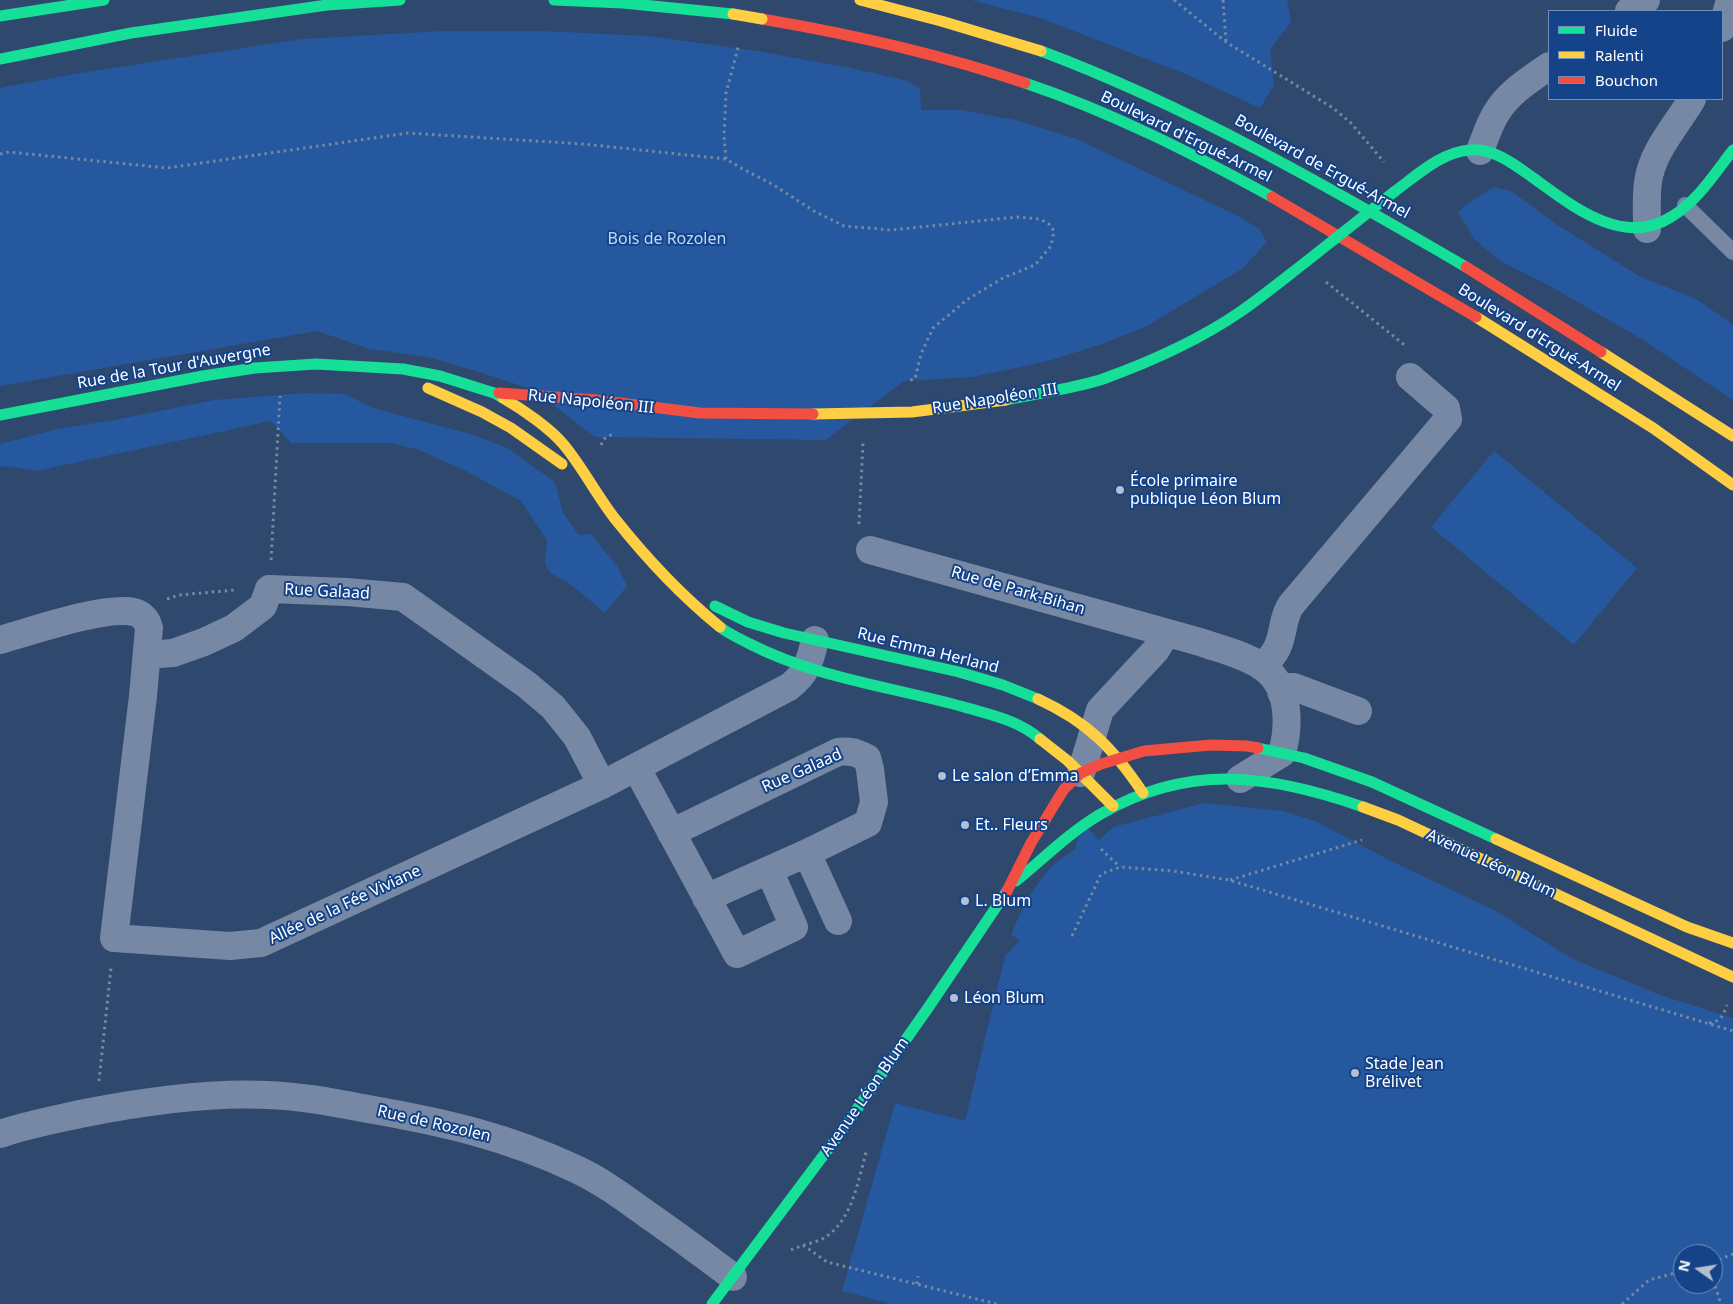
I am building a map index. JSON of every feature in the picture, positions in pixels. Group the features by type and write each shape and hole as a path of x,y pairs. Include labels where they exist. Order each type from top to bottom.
{"main road":[{"path":"0,16 104,0"},
{"path":"0,59 131,33 216,20 327,5 400,0"},
{"name":"Boulevard d'Ergué-Armel","path":"554,0 623,3 733,14 808,26 947,58 1042,89 1132,125 1303,213 1540,355 1655,430 1733,485"},
{"name":"Boulevard de Ergué-Armel","path":"860,0 942,21 1042,52 1118,82 1227,133 1489,281 1733,436"},
{"name":"Rue Napoléon III","path":"432,390 596,400 700,413 856,414 955,408 1035,394 1102,379 1143,363 1215,327 1260,298 1394,192 1430,167 1458,152 1470,149 1480,151"},
{"path":"1480,151 1498,156 1510,162 1591,216 1608,224 1631,230 1647,229 1672,218 1719,169 1733,150"},
{"path":"1719,169 1733,158"},
{"name":"Rue de la Tour d'Auvergne","path":"0,415 181,380 255,368 316,364 355,365"},
{"path":"355,365 432,390 482,412 511,428 598,492"},
{"name":"Rue Napoléon III","path":"355,365 440,376 494,393"},
{"path":"494,393 517,406 563,444 632,539 707,616 741,640 777,656 811,653"},
{"path":"676,586 748,622 784,633 811,653 835,675 940,700 1010,720 1032,731 1081,773 1113,806"},
{"name":"Rue Emma Herland","path":"942,668 980,678 1026,694 1068,716 1093,734 1118,758 1143,792"},
{"name":"Avenue Léon Blum","path":"712,1304 859,1106 928,1008 1010,886 1019,865 1064,790 1081,773 1118,758 1144,751 1211,745 1247,746 1313,761 1372,782 1687,927 1733,943"},
{"name":"Avenue Léon Blum","path":"1010,886 1080,827 1113,806 1143,792 1183,782 1224,778 1275,783 1324,793 1389,816 1733,977"}],"street":[{"path":"1631,10 1646,0"},
{"path":"1723,24 1730,0"},
{"path":"1480,151 1497,110 1508,97 1548,67"},
{"path":"1647,229 1647,193 1651,170 1656,157 1691,100"},
{"path":"1262,667 1278,647 1286,612 1291,605 1448,420 1446,408 1410,377"},
{"name":"Rue de Park-Bihan","path":"864,539 1166,633"},
{"name":"Rue Galaad","path":"147,655 173,653 204,642 234,628 264,606 269,589 347,592 403,597 527,685 553,707 576,737 602,785"},
{"path":"0,640 80,618 117,611 136,612 147,620 149,628 147,655 114,938"},
{"path":"1166,633 1235,654 1262,667 1271,675 1281,692 1287,710 1288,722 1282,753 1240,779"},
{"name":"Avenue Léon Blum","path":"1081,773 1100,710 1156,650 1166,633"},
{"path":"602,785 789,687 798,680 811,653 917,674 929,674 942,668"},
{"path":"1281,692 1288,687 1294,687 1358,710"},
{"name":"Rue Galaad","path":"671,833 838,752 847,750 867,758 874,802 868,824 706,898"},
{"path":"636,767 737,954 794,927 769,870"},
{"name":"Allée de la Fée Viviane","path":"114,938 230,946 261,943 602,785"},
{"path":"807,853 838,921"},
{"name":"Rue de Rozolen","path":"0,1134 46,1121 140,1103 190,1098 267,1095 356,1107 452,1125 488,1134 580,1171 624,1198 733,1277"}],"lane":[{"path":"1685,205 1733,252"}],"path":[{"path":"1174,0 1226,42 1333,108 1350,122 1388,167"},
{"path":"1223,0 1226,42"},
{"path":"726,159 724,136 726,93 740,38"},
{"path":"0,154 9,152 166,168 408,133 583,144 726,159 772,184 814,211 844,226 891,230 1017,217 1040,219 1049,224 1054,231 1050,246 1035,264 1003,278 968,299 947,315 933,328 921,354 915,379 904,381"},
{"path":"1319,276 1411,350"},
{"path":"136,612 158,601 179,595 220,590 269,589 281,366"},
{"path":"856,414 864,442 864,539"},
{"path":"598,492 596,458 604,439 616,432"},
{"path":"1229,880 1362,840"},
{"path":"1099,848 1120,867"},
{"path":"1072,936 1101,874 1120,867 1173,871 1229,880 1733,1031"},
{"path":"96,1111 114,938"},
{"path":"1706,1024 1716,1022 1722,1018 1729,1000"},
{"path":"785,1256 802,1244 823,1238 842,1222 851,1202 868,1148"},
{"path":"802,1244 827,1262 997,1304"},
{"path":"1622,1304 1649,1280 1673,1274"},
{"path":"917,1284 918,1276"}],"green space":[{"path":"971,0 1287,0 1291,22 1270,50 1274,85 1260,108 1183,73 1040,18"},
{"name":"Bois de Rozolen","path":"444,31 543,31 648,36 757,51 851,68 908,81 920,89 921,110 961,110 1015,120 1077,139 1240,217 1259,229 1267,242 1242,269 1145,327 1099,345 1048,361 973,377 904,381 826,440 595,437 534,390 428,357 370,349 317,331 0,386 0,88 80,73 302,39"},
{"path":"1494,187 1511,191 1556,224 1639,276 1698,300 1733,325 1733,400 1643,340 1552,287 1500,261 1473,238 1458,213 1465,205"},
{"path":"306,393 345,394 373,408 477,436 507,448 555,482 563,513 579,535 591,534 617,566 627,586 605,613 569,583 550,573 545,563 547,540 521,501 468,472 417,449 390,443 291,443 271,421 36,471 7,466 0,467 0,444 58,429 214,400"},
{"path":"1494,451 1637,568 1574,645 1431,527"},
{"name":"Stade Jean Brélivet","path":"1205,803 1283,811 1315,821 1391,861 1496,911 1571,958 1660,995 1733,1018 1733,1304 892,1304 842,1291 895,1103 965,1121 1005,956 1020,940 1011,935 1022,911 1044,875 1053,865 1075,850 1078,838 1087,827 1099,840 1113,827"}],"traffic: fast":[{"path":"0,16 104,0"},
{"path":"0,59 131,33 327,5 400,0"},
{"path":"554,0 623,3 733,14"},
{"path":"1041,51 1151,97 1205,123 1311,178 1466,267"},
{"path":"1025,83 1057,94 1151,134 1272,197"},
{"path":"1394,192 1420,172 1449,155 1479,150 1495,154 1511,162 1580,210 1598,219 1634,228 1653,225 1680,211 1705,186 1733,150"},
{"path":"1307,261 1394,192"},
{"path":"1006,400 1103,379 1174,350 1240,312 1307,261"},
{"path":"0,415 203,376 255,368 316,364 403,369 440,376 494,393 503,398"},
{"path":"715,606 748,622 784,633 959,672 1003,685 1038,699"},
{"path":"720,627 775,656 828,674 937,700 994,716 1023,727 1040,739"},
{"path":"1258,748 1304,758 1372,782 1496,839"},
{"path":"1016,881 1067,838 1099,815 1132,798 1165,787 1197,781 1229,779 1262,781 1295,787 1363,807"},
{"path":"712,1304 838,1136 1007,891"}],"traffic: slow":[{"path":"860,0 941,21 1041,51"},
{"path":"733,14 762,19"},
{"path":"1476,317 1653,428 1733,485"},
{"path":"1601,352 1733,436"},
{"path":"428,388 482,412 511,428 562,464"},
{"path":"503,398 535,419 564,445 609,511 628,535 665,576 720,627"},
{"path":"813,414 912,412 1006,400"},
{"path":"1038,699 1071,717 1098,738 1121,763 1143,793"},
{"path":"1040,739 1068,761 1113,806"},
{"path":"1363,807 1398,820 1733,977"},
{"path":"1496,839 1687,927 1733,943"}],"traffic: jam":[{"path":"762,19 829,31 895,46 1025,83"},
{"path":"1272,197 1476,317"},
{"path":"1466,267 1601,352"},
{"path":"499,393 596,400 700,413 813,414"},
{"path":"1007,891 1031,843 1064,789 1081,773 1101,764 1144,751 1211,745 1258,748"}],"place":[{"name":"École primaire publique Léon Blum","path":"1120,490"},
{"name":"Le salon d’Emma","path":"942,776"},
{"name":"Et.. Fleurs","path":"965,825"},
{"name":"L. Blum","path":"965,901"},
{"name":"Léon Blum","path":"954,998"},
{"name":"Stade Jean Brélivet","path":"1355,1073"}]}
